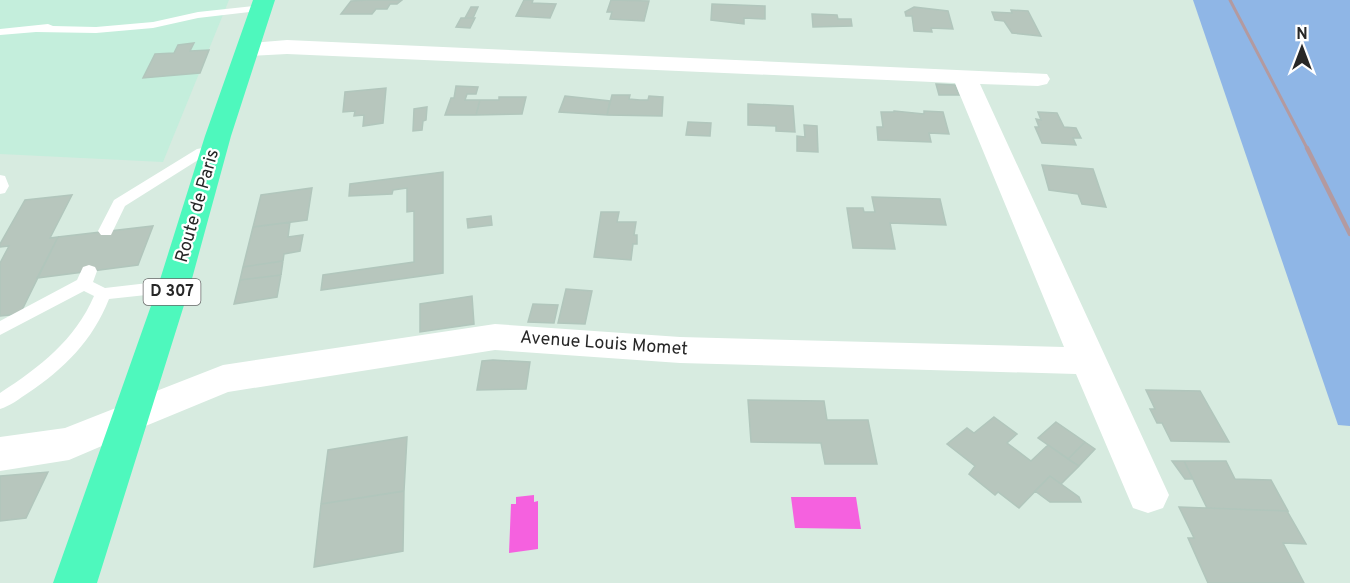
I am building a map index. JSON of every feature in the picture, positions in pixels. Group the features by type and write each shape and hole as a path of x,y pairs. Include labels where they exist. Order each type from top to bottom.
{"main road":[{"name":"Route de Paris","path":"75,583 174,286 214,150 263,4"}],"street":[{"path":"248,50 287,47 1038,79"},
{"path":"964,76 1148,495"},
{"name":"Avenue Louis Momet","path":"0,454 69,444 224,379 495,337 680,350 1088,361"}],"lane":[{"path":"0,32 39,28 107,29 153,25 263,4"},
{"path":"106,231 119,203 202,152 214,150"},
{"path":"0,179 2,186 0,190"},
{"path":"0,329 86,278 103,294 174,286"},
{"path":"0,402 22,388 71,347 91,321 103,294"}],"shaded area":[{"path":"0,0 229,0 163,162 0,154"},
{"path":"1193,0 1350,0 1350,426 1338,425"},
{"path":"534,495 534,502 538,501 538,549 509,553 511,504 516,504 516,497"},
{"path":"791,497 856,497 861,529 795,528"}],"building":[{"path":"402,0 397,4 390,4 387,9 376,9 372,14 341,14 351,1"},
{"path":"524,0 533,0 532,3 556,4 550,18 516,16"},
{"path":"611,0 649,1 644,21 610,19 612,12 607,12"},
{"path":"712,4 765,6 765,19 744,18 744,24 711,20"},
{"path":"471,7 478,7 473,18 465,18"},
{"path":"914,7 948,11 953,29 931,28 932,32 914,31 912,16 906,16 905,12"},
{"path":"1011,10 1028,11 1041,36 1012,33 1004,21 995,20 992,12 1012,13"},
{"path":"812,14 837,15 838,19 851,19 852,26 813,27"},
{"path":"461,18 475,18 470,28 456,27"},
{"path":"194,43 190,51 209,50 200,73 143,78 155,54 174,53 178,45"},
{"path":"936,84 955,85 959,95 939,95"},
{"path":"456,86 478,87 476,94 467,94 465,100 480,100 476,115 445,115 451,98 454,98"},
{"path":"386,88 383,123 363,126 364,115 354,116 355,111 343,112 345,92"},
{"path":"612,95 630,95 629,99 640,100 648,100 649,96 663,97 662,116 607,115"},
{"path":"565,96 610,101 607,115 559,112"},
{"path":"499,97 526,97 522,114 476,115 480,100 499,100"},
{"path":"748,104 793,106 795,132 776,131 776,126 748,125"},
{"path":"427,107 422,130 413,131 414,109"},
{"path":"924,111 943,112 949,134 929,133 931,142 878,140 877,127 883,127 881,112 924,114"},
{"path":"1038,112 1057,113 1064,127 1076,128 1081,138 1073,138 1076,145 1042,143 1035,127 1039,127 1036,119 1041,120"},
{"path":"688,122 711,123 710,136 686,135"},
{"path":"804,125 817,126 818,152 797,151 797,136 805,137"},
{"path":"1042,165 1093,169 1106,207 1082,204 1078,194 1049,190"},
{"path":"443,172 443,273 321,290 323,275 414,262 414,211 407,212 407,188 393,190 392,194 349,196 350,184"},
{"path":"312,188 307,220 253,227 261,195"},
{"path":"72,195 50,238 58,237 20,314 0,316 0,263 9,246 0,247 0,244 25,200"},
{"path":"872,197 940,199 946,225 890,223 895,249 853,248 847,208 863,208 864,212 875,212"},
{"path":"601,212 619,212 617,222 636,222 634,235 637,235 637,244 633,244 631,260 594,257"},
{"path":"491,216 492,225 468,228 467,219"},
{"path":"290,222 288,237 303,235 300,251 284,254 283,261 243,267 253,227"},
{"path":"153,226 138,265 37,278 58,237"},
{"path":"283,261 281,275 240,280 243,267"},
{"path":"281,275 277,297 234,304 240,280"},
{"path":"566,289 592,291 585,324 558,323"},
{"path":"472,296 474,324 420,332 420,304"},
{"path":"533,304 558,305 554,323 528,322"},
{"path":"482,361 530,362 526,389 477,390"},
{"path":"1146,390 1200,391 1229,442 1171,441 1162,423 1157,423 1150,409 1155,409"},
{"path":"748,400 824,401 827,420 868,420 877,464 825,464 821,443 751,442"},
{"path":"994,417 1017,434 1007,443 1031,461 1048,445 1079,466 1061,484 1050,476 1019,508 998,492 995,495 969,474 975,466 947,444 967,428 974,433"},
{"path":"1056,422 1085,442 1068,459 1038,438"},
{"path":"407,437 404,491 321,504 328,450"},
{"path":"1085,442 1095,449 1079,466 1068,459"},
{"path":"1172,461 1184,461 1193,479 1185,479"},
{"path":"1184,461 1226,461 1235,479 1271,480 1288,511 1207,508"},
{"path":"48,472 26,518 0,521 0,476"},
{"path":"1050,476 1079,497 1081,502 1050,502 1035,491"},
{"path":"404,491 403,551 314,567 321,504"},
{"path":"1179,507 1287,511 1306,544 1283,543 1304,583 1208,583 1188,538 1194,538"}],"railway":[{"path":"1230,0 1308,150"},
{"path":"1308,150 1350,234"}]}
